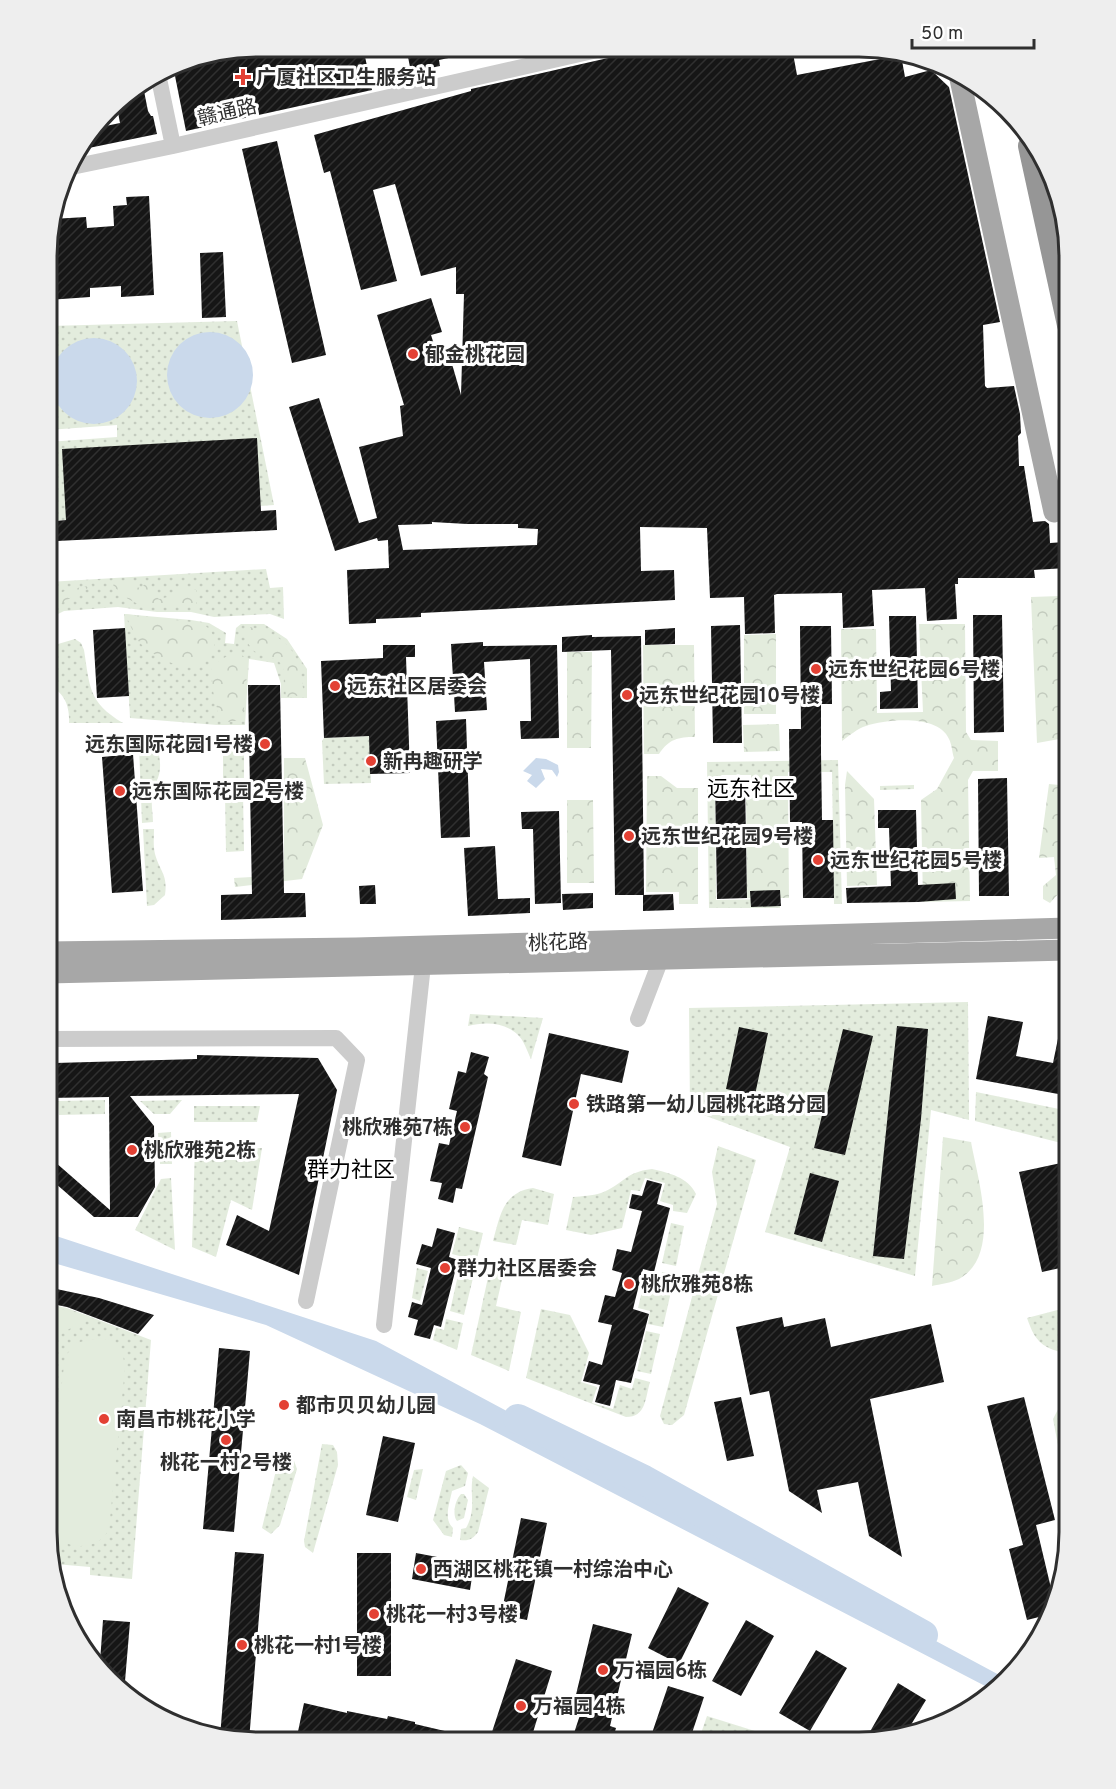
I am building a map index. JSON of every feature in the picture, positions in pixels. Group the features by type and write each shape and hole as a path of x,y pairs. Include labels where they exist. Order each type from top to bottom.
{"highway":[{"path":"1033,159 1059,276"}],"main road":[{"path":"961,86 1054,512"},
{"path":"1034,929 1059,923"},
{"name":"桃花路","path":"57,952 356,948 1059,928"},
{"name":"桃花路","path":"57,973 1059,950"}],"street":[{"name":"赣通路","path":"80,165 566,57"},
{"path":"160,83 173,146"},
{"path":"638,1019 661,959"},
{"path":"384,1325 423,965"},
{"path":"57,1039 336,1038 357,1060 306,1301"}],"green space":[{"path":"237,321 274,505 57,521 57,441 117,437 117,425 57,429 57,326"},
{"path":"266,569 270,588 283,587 284,619 270,614 214,617 191,612 157,612 118,607 64,611 57,614 57,581"},
{"path":"117,581 129,581 135,587 141,588 145,584 151,587 152,593 159,599 168,597 183,588 196,590 196,605 151,607 141,605 131,601 113,585"},
{"path":"93,585 57,606 57,595 67,590"},
{"path":"1059,596 1059,739 1037,743 1031,597"},
{"path":"124,614 209,623 226,633 225,643 234,644 236,628 241,624 264,624 287,639 307,669 307,698 281,698 281,684 274,663 249,659 245,725 130,718"},
{"path":"125,614 200,623 212,633 214,649 195,666 180,666 145,648 134,634"},
{"path":"919,624 965,624 966,732 971,740 998,741 998,771 973,771 968,780 970,901 923,902 921,800 937,789 954,758 950,741 943,731 923,722 899,720 863,727 842,741 841,629 876,629 877,713 923,712"},
{"path":"250,627 276,636 291,650 300,669 304,695 286,697 285,675 281,664 279,661 259,654 251,647 243,631"},
{"path":"776,634 776,714 744,714 744,635"},
{"path":"75,639 81,643 90,684 97,700 103,708 123,723 69,723 69,712 65,701 57,690 58,644"},
{"path":"643,645 694,645 695,737 674,740 666,745 659,754 644,754"},
{"path":"237,650 248,661 244,709 239,720 220,721 213,691 211,666"},
{"path":"567,652 592,652 591,748 567,748"},
{"path":"779,724 780,751 744,752 743,725"},
{"path":"223,736 244,736 244,778 223,778"},
{"path":"369,736 371,783 324,784 322,741 324,738"},
{"path":"139,746 147,746 159,755 159,773 152,797 153,822 142,823"},
{"path":"284,758 305,758 323,825 302,879 235,887 234,878 284,875"},
{"path":"838,760 842,904 834,904 832,772 788,772 788,793 751,794 751,775 722,775 715,779 716,900 780,899 780,908 709,908 707,762"},
{"path":"847,771 874,799 877,885 847,886 845,785"},
{"path":"647,776 661,776 677,788 698,788 698,904 679,904 679,892 646,892"},
{"path":"1049,784 1059,785 1059,893 1050,903 1043,899 1043,886 1056,875 1054,857 1039,858"},
{"path":"914,785 914,789 880,790 880,786"},
{"path":"243,793 244,851 226,852 225,794"},
{"path":"788,794 789,898 747,898 746,795"},
{"path":"567,800 593,800 594,883 567,883"},
{"path":"143,829 154,829 155,854 165,882 165,895 154,905 147,906"},
{"path":"968,1002 969,1120 931,1110 915,1276 765,1232 790,1147 690,1110 689,1008"},
{"path":"470,1014 543,1018 531,1059 522,1039 512,1030 494,1024 468,1026"},
{"path":"976,1092 1059,1109 1059,1142 975,1121"},
{"path":"105,1100 105,1114 59,1115 58,1101"},
{"path":"182,1100 170,1114 154,1114 140,1101"},
{"path":"194,1106 260,1106 257,1122 194,1122"},
{"path":"171,1132 172,1164 160,1164 158,1133"},
{"path":"943,1137 971,1142 982,1196 984,1235 980,1253 972,1268 959,1279 932,1286"},
{"path":"195,1145 207,1145 208,1156 248,1157 248,1148 262,1148 252,1210 231,1200 216,1257 192,1247"},
{"path":"718,1146 756,1160 684,1415 672,1425 664,1424 660,1416 717,1204 712,1172"},
{"path":"652,1169 677,1177 693,1188 696,1194 687,1213 673,1211 673,1205 660,1201 665,1183 645,1178 640,1191 631,1190 622,1228 591,1235 566,1230 573,1197 601,1193 635,1173"},
{"path":"171,1178 175,1250 135,1230 161,1179"},
{"path":"533,1188 554,1194 548,1225 522,1220 516,1245 493,1241 501,1214 509,1200 523,1190"},
{"path":"671,1223 684,1226 676,1266 662,1263"},
{"path":"459,1227 483,1233 474,1271 461,1268 463,1257 452,1254"},
{"path":"417,1268 428,1271 420,1301 412,1298"},
{"path":"662,1272 675,1274 663,1327 648,1324 650,1311 638,1308 646,1274 661,1277"},
{"path":"489,1273 503,1275 496,1306 521,1312 509,1371 471,1355"},
{"path":"458,1275 473,1278 464,1315 450,1311"},
{"name":"南昌市桃花小学","path":"57,1306 151,1340 132,1579 90,1575 90,1567 60,1564 57,1545"},
{"path":"57,1308 90,1316 57,1337"},
{"path":"541,1309 570,1315 589,1353 581,1382 597,1387 592,1403 613,1409 620,1385 632,1389 635,1378 650,1382 644,1406 637,1414 626,1417 526,1378"},
{"path":"1059,1310 1059,1352 1039,1341 1027,1318"},
{"path":"446,1319 463,1323 457,1350 433,1340 436,1328 444,1330"},
{"path":"646,1331 660,1334 651,1374 637,1371"},
{"path":"100,1338 113,1341 123,1355 125,1368 109,1529 97,1542 81,1546 72,1545 57,1538 57,1425 65,1357 75,1343"},
{"path":"1059,1407 1059,1450 1053,1419"},
{"path":"322,1444 333,1445 337,1452 338,1465 313,1553 305,1547 304,1541"},
{"path":"283,1458 293,1458 297,1469 280,1525 271,1534 262,1528 278,1462"},
{"path":"461,1465 468,1473 465,1486 452,1491 448,1520 453,1528 452,1537 444,1535 433,1520 446,1471"},
{"path":"423,1469 416,1500 407,1497 414,1470"},
{"path":"473,1476 489,1488 478,1532 470,1539 460,1540 461,1529 466,1528 471,1514"},
{"path":"461,1494 464,1494 468,1500 464,1518 457,1521 455,1508"},
{"path":"707,1716 758,1732 701,1732"}],"water":[{"path":"210,332 226,336 240,345 249,359 253,375 249,391 240,405 226,414 210,418 194,414 180,405 171,391 167,375 171,359 180,345 194,336"},
{"path":"86,339 102,339 118,346 129,357 136,373 136,389 129,405 118,416 102,423 86,423 78,420 64,411 57,401 57,361 70,346"},
{"path":"536,758 546,759 558,765 559,772 557,777 552,770 541,769 545,779 536,788 527,781 532,775 523,771"},
{"path":"57,1236 376,1341 998,1675 986,1686 480,1424 266,1325 57,1264"}],"building":[{"path":"244,57 365,57 372,90 186,131 175,76 206,64"},
{"path":"408,57 453,57 439,60 440,66 411,72"},
{"path":"794,57 797,75 885,59 902,62 905,77 930,70 949,87 1000,322 983,325 985,386 987,388 1014,386 1020,414 1019,466 1024,466 1033,522 1045,521 1049,524 1050,543 1059,542 1059,568 1034,570 1035,578 958,578 958,584 955,584 957,619 927,621 925,588 872,590 874,626 843,628 842,593 777,594 774,595 775,633 745,634 744,597 710,598 707,528 640,527 641,571 674,570 675,600 421,613 421,617 376,619 376,623 349,624 347,570 389,568 388,540 378,541 377,538 335,551 289,407 319,398 359,523 377,518 359,447 403,436 400,406 404,405 377,315 431,298 442,332 431,335 440,363 452,364 461,395 464,294 456,294 456,267 421,276 395,184 373,190 397,281 361,290 330,171 324,173 314,135 471,91 471,89 608,58","holes":["432,522 518,524 518,528 538,529 537,545 403,550 398,525 432,524"]},
{"path":"144,92 148,111 153,116 157,134 90,148 106,126 120,123 118,114"},
{"path":"277,141 326,355 292,363 242,149"},
{"path":"149,196 154,295 121,297 121,286 90,288 90,297 57,299 57,257 62,218 86,217 87,228 114,226 113,206 127,205 126,197"},
{"path":"223,252 226,317 202,318 200,253"},
{"path":"257,438 261,511 276,510 277,530 57,541 57,521 66,520 62,449"},
{"path":"973,615 1002,615 1004,732 974,733"},
{"path":"889,616 916,616 918,708 880,709 880,692 891,691"},
{"path":"740,625 742,743 713,743 711,626"},
{"path":"800,626 831,626 832,704 821,704 821,752 822,820 833,820 834,898 803,898 802,822 790,822 789,729 801,729"},
{"path":"125,628 129,696 97,698 93,630"},
{"path":"675,628 675,644 645,645 645,630"},
{"path":"592,635 592,637 641,636 644,895 615,895 611,650 562,652 562,637"},
{"path":"483,642 483,646 557,645 559,738 521,739 520,721 531,721 530,659 484,662 487,710 455,712 451,644"},
{"path":"383,645 415,645 415,657 406,657 410,773 370,774 369,736 324,738 321,661 383,658"},
{"name":"远东国际花园1号楼","path":"248,685 280,685 284,893 305,893 306,917 221,920 221,895 252,894"},
{"path":"466,719 470,837 441,838 436,721"},
{"name":"远东国际花园2号楼","path":"133,754 143,891 112,893 102,757"},
{"path":"1007,778 1009,896 979,896 978,779"},
{"path":"715,781 745,781 747,898 717,899"},
{"path":"878,810 916,810 918,885 955,883 956,899 847,903 846,888 891,886 889,828 878,828"},
{"path":"559,811 561,903 535,904 533,829 522,829 521,812"},
{"path":"495,846 498,899 530,898 530,913 468,916 464,848"},
{"path":"375,885 376,904 360,904 359,886"},
{"path":"780,890 781,906 751,907 750,891"},
{"path":"593,893 593,908 563,910 562,894"},
{"path":"673,894 674,910 643,911 643,895"},
{"path":"988,1016 1023,1022 1016,1056 1053,1063 1059,1034 1059,1094 976,1079"},
{"path":"897,1026 928,1029 921,1119 904,1259 873,1256"},
{"path":"739,1027 768,1033 755,1095 726,1089"},
{"path":"843,1029 873,1036 845,1155 814,1148"},
{"path":"549,1033 629,1051 622,1083 581,1074 561,1166 522,1157"},
{"name":"桃欣雅苑7栋","path":"471,1052 489,1057 484,1074 488,1077 462,1189 456,1188 453,1203 438,1199 442,1183 430,1181 439,1143 449,1145 457,1111 449,1109 458,1071 466,1073"},
{"path":"197,1055 318,1058 337,1090 299,1275 226,1245 237,1215 269,1231 299,1094 130,1096 154,1126 155,1187 138,1217 94,1217 57,1185 57,1164 110,1210 109,1097 57,1098 57,1063 197,1059"},
{"path":"1059,1163 1059,1268 1042,1272 1019,1172"},
{"path":"810,1173 839,1181 822,1242 794,1234"},
{"name":"桃欣雅苑8栋","path":"647,1180 662,1184 657,1204 670,1208 654,1272 643,1269 633,1309 649,1314 631,1383 616,1380 610,1406 595,1402 600,1385 583,1381 589,1361 602,1365 612,1325 598,1322 605,1295 615,1297 622,1273 612,1270 617,1249 631,1252 642,1211 629,1208 632,1194 642,1196"},
{"path":"437,1228 455,1233 449,1257 458,1260 441,1327 434,1325 430,1339 414,1335 418,1320 408,1317 412,1302 422,1305 431,1268 416,1264 422,1244 432,1247"},
{"path":"57,1289 99,1298 154,1315 138,1334 57,1305"},
{"path":"782,1317 784,1327 825,1318 831,1347 931,1324 944,1382 870,1399 902,1557 869,1536 858,1482 817,1490 822,1513 789,1491 769,1391 750,1395 736,1327"},
{"name":"桃花一村2号楼","path":"219,1348 250,1351 234,1532 203,1529"},
{"path":"741,1397 754,1456 727,1461 714,1402"},
{"path":"1024,1397 1055,1520 1036,1525 1051,1587 1039,1617 1027,1620 1009,1549 1023,1545 987,1406"},
{"path":"383,1436 415,1443 398,1522 366,1515"},
{"path":"521,1518 547,1523 527,1620 501,1615"},
{"name":"桃花一村1号楼","path":"235,1552 264,1554 250,1731 221,1728"},
{"name":"桃花一村3号楼","path":"357,1553 391,1553 391,1676 357,1676"},
{"path":"416,1553 474,1564 470,1590 412,1579"},
{"path":"678,1587 709,1603 679,1664 648,1648"},
{"path":"103,1620 130,1622 125,1681 100,1657"},
{"path":"746,1620 774,1636 741,1696 712,1681"},
{"name":"万福园6栋","path":"593,1624 632,1634 610,1726 616,1728 615,1732 574,1732 582,1709 573,1707"},
{"path":"816,1650 847,1668 810,1731 779,1713"},
{"name":"万福园4栋","path":"516,1659 552,1671 533,1732 492,1732"},
{"path":"898,1683 926,1700 911,1725 870,1732"},
{"path":"668,1686 704,1697 692,1732 652,1732"},
{"path":"304,1703 347,1713 347,1711 387,1719 388,1716 449,1732 298,1732"}],"waterway":[{"path":"518,1419 644,1480 923,1635"}],"place":[{"name":"广厦社区卫生服务站","path":"243,77"},
{"name":"郁金桃花园","path":"413,354"},
{"name":"远东世纪花园6号楼","path":"816,669"},
{"name":"远东社区居委会","path":"335,686"},
{"name":"远东世纪花园10号楼","path":"627,695"},
{"name":"远东国际花园1号楼","path":"265,744"},
{"name":"新冉趣研学","path":"371,761"},
{"name":"远东国际花园2号楼","path":"120,791"},
{"name":"远东世纪花园9号楼","path":"629,836"},
{"name":"远东世纪花园5号楼","path":"818,860"},
{"name":"铁路第一幼儿园桃花路分园","path":"574,1104"},
{"name":"桃欣雅苑7栋","path":"465,1127"},
{"name":"桃欣雅苑2栋","path":"132,1150"},
{"name":"群力社区居委会","path":"445,1268"},
{"name":"桃欣雅苑8栋","path":"629,1284"},
{"name":"都市贝贝幼儿园","path":"284,1405"},
{"name":"南昌市桃花小学","path":"104,1419"},
{"name":"桃花一村2号楼","path":"226,1440"},
{"name":"西湖区桃花镇一村综治中心","path":"421,1569"},
{"name":"桃花一村3号楼","path":"374,1614"},
{"name":"桃花一村1号楼","path":"242,1645"},
{"name":"万福园6栋","path":"603,1670"},
{"name":"万福园4栋","path":"521,1706"}],"district":[{"name":"远东社区","path":"751,788"},
{"name":"群力社区","path":"351,1169"}]}
